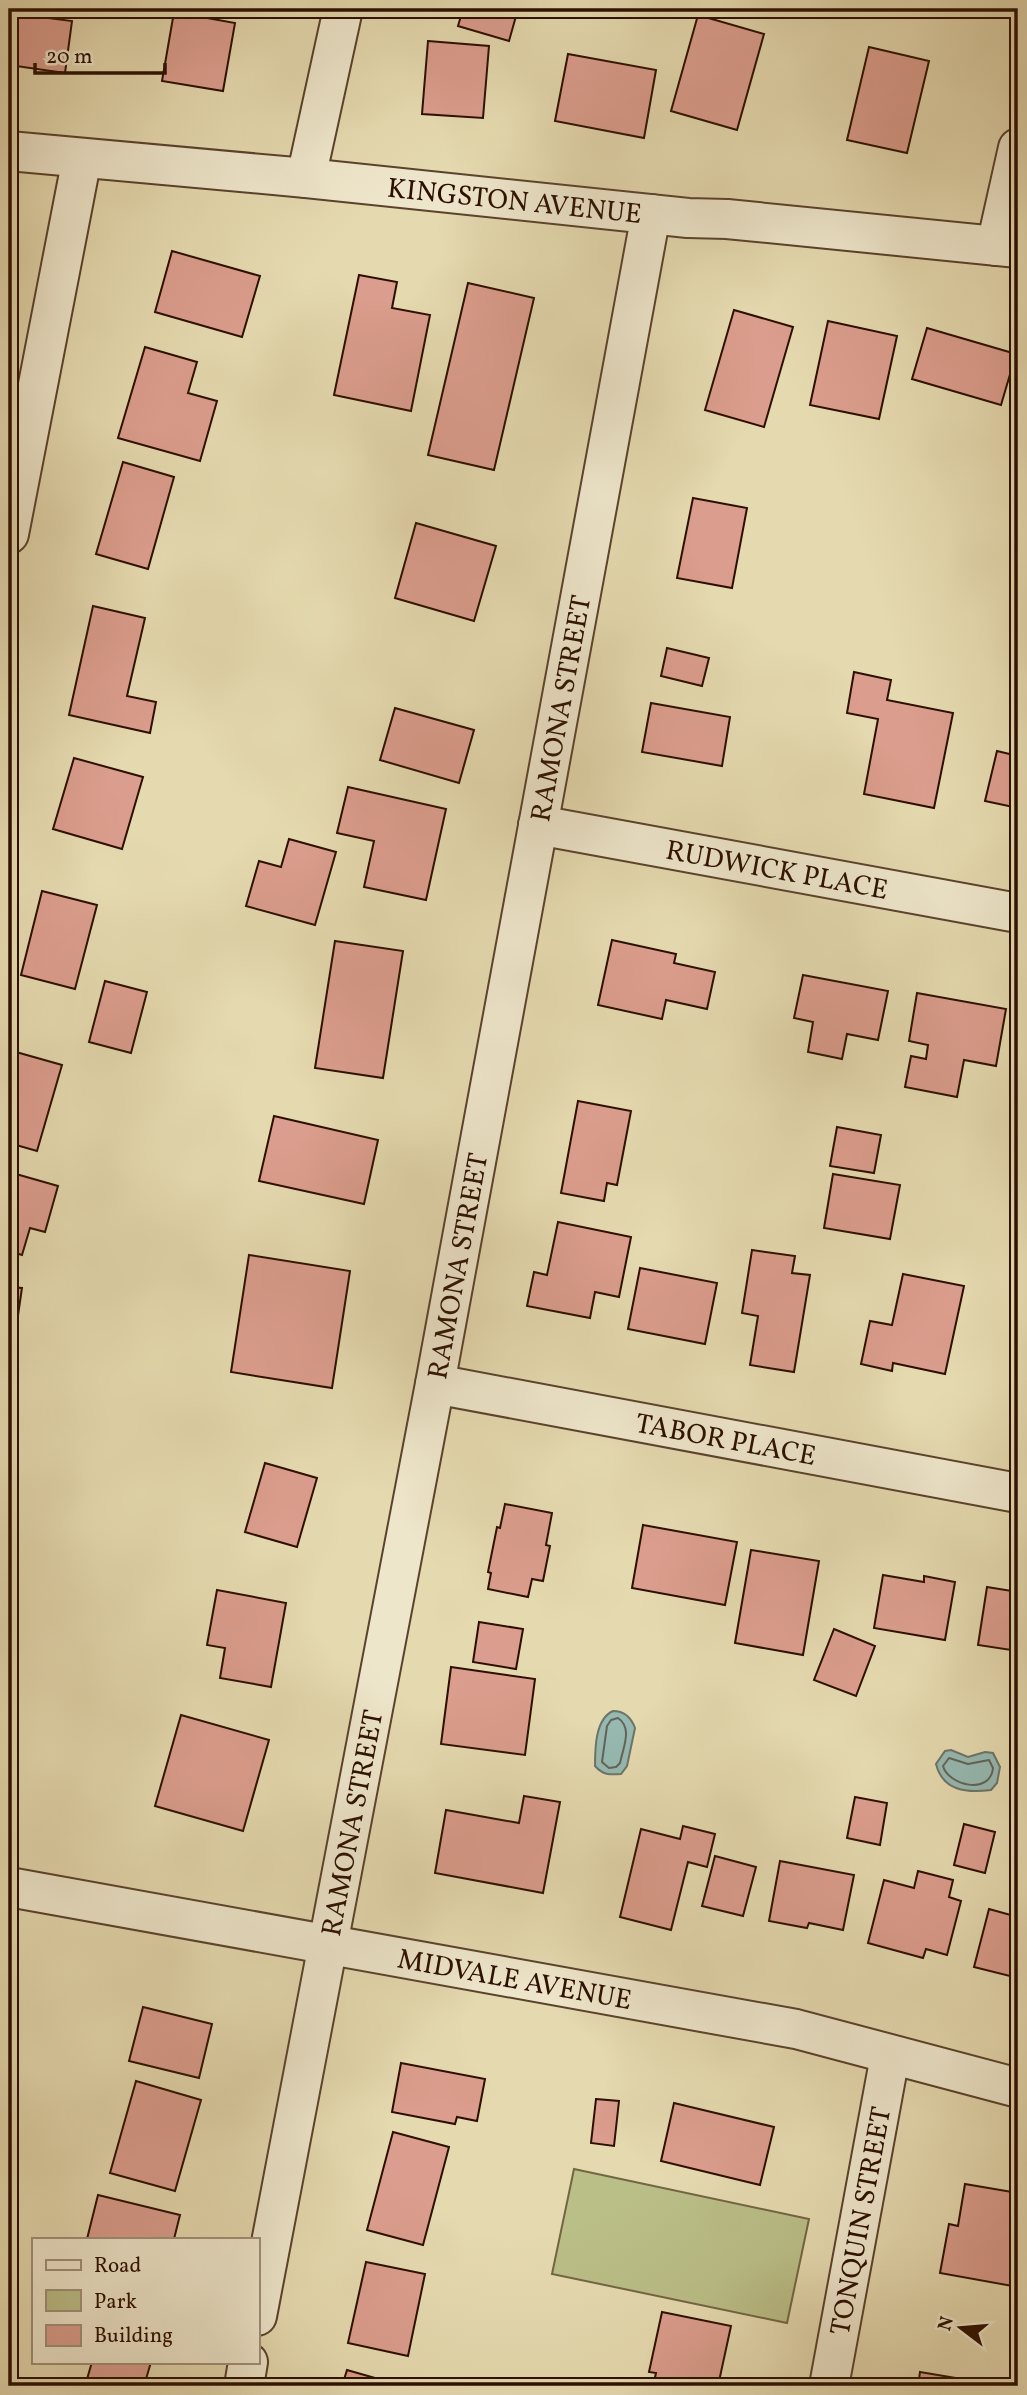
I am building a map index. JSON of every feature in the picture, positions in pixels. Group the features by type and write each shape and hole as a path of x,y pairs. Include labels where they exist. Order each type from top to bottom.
{"street":[{"path":"306,178 344,9"},
{"path":"1007,247 1018,148"},
{"name":"KINGSTON AVENUE","path":"9,151 1007,247"},
{"path":"9,534 82,158"},
{"name":"RAMONA STREET","path":"259,2306 435,1384 651,214"},
{"name":"RUDWICK PLACE","path":"538,825 1018,912"},
{"name":"TABOR PLACE","path":"435,1384 1018,1493"},
{"name":"MIDVALE AVENUE","path":"9,1887 796,2029 1018,2088"},
{"name":"TONQUIN STREET","path":"829,2386 890,2056"},
{"path":"244,2386 248,2364"}],"green space":[{"path":"574,2169 809,2219 787,2323 552,2274"}],"water":[{"path":"613,1711 627,1715 635,1728 627,1766 621,1774 606,1774 595,1766 599,1727"},
{"path":"951,1750 968,1757 985,1752 993,1753 1000,1767 997,1783 991,1790 982,1791 964,1790 950,1785 939,1773 936,1764 945,1751"}],"building":[{"path":"463,9 518,9 509,41 458,26"},
{"path":"174,12 235,23 223,91 162,81"},
{"path":"9,13 72,21 65,73 9,65"},
{"path":"698,15 764,34 737,130 671,111"},
{"path":"428,41 489,46 483,118 422,114"},
{"path":"869,47 929,61 907,153 847,140"},
{"path":"568,54 656,70 644,138 555,121"},
{"path":"172,251 260,276 242,337 155,312"},
{"path":"359,275 397,282 392,308 430,315 411,411 334,395"},
{"path":"468,283 534,298 494,470 428,455"},
{"path":"734,310 793,327 764,427 705,410"},
{"path":"828,321 897,336 879,419 810,405"},
{"path":"927,328 1016,354 1001,405 912,379"},
{"path":"145,347 197,362 188,393 217,401 200,461 118,438"},
{"path":"123,462 174,477 148,569 96,554"},
{"path":"693,498 747,508 732,588 677,578"},
{"path":"416,523 496,546 474,621 395,598"},
{"path":"93,606 145,618 127,696 156,702 150,733 69,715"},
{"path":"667,648 709,658 702,686 661,676"},
{"path":"854,672 891,680 887,700 953,713 934,808 864,794 878,719 847,713"},
{"path":"651,703 730,717 722,766 642,752"},
{"path":"395,708 474,730 459,783 380,760"},
{"path":"997,751 1018,756 1018,808 985,801"},
{"path":"74,758 143,777 122,849 53,829"},
{"path":"348,787 446,809 426,900 364,887 374,841 337,833"},
{"path":"289,839 336,852 315,925 246,906 259,861 281,867"},
{"path":"42,891 97,905 75,989 21,975"},
{"path":"612,940 676,954 674,963 715,972 707,1009 666,1000 662,1019 598,1005"},
{"path":"335,941 403,951 383,1078 315,1068"},
{"path":"803,975 888,991 878,1040 847,1034 842,1059 808,1052 813,1022 794,1018"},
{"path":"105,981 147,992 131,1053 89,1042"},
{"path":"917,993 1006,1009 996,1066 964,1060 957,1097 905,1087 911,1056 926,1059 928,1045 909,1041"},
{"path":"9,1050 62,1065 37,1151 9,1143"},
{"path":"578,1101 631,1111 617,1185 607,1183 604,1201 561,1193"},
{"path":"274,1116 378,1140 364,1204 259,1181"},
{"path":"837,1127 881,1135 874,1173 830,1166"},
{"path":"9,1172 58,1186 45,1232 30,1228 22,1255 9,1251"},
{"path":"833,1174 900,1185 890,1239 824,1228"},
{"path":"558,1222 631,1237 619,1297 595,1292 590,1318 527,1306 534,1272 547,1275"},
{"path":"752,1250 795,1256 792,1273 810,1275 794,1372 750,1365 758,1316 742,1313"},
{"path":"249,1255 350,1271 332,1388 231,1372"},
{"path":"640,1268 717,1283 705,1344 628,1329"},
{"path":"903,1274 964,1286 945,1374 893,1363 892,1371 861,1364 870,1321 892,1325"},
{"path":"9,1287 22,1288 10,1370 9,1370"},
{"path":"265,1463 317,1478 297,1547 245,1532"},
{"path":"505,1504 552,1513 546,1545 550,1546 543,1581 532,1579 528,1597 488,1589 491,1573 488,1572 497,1527 500,1528"},
{"path":"643,1525 737,1542 725,1605 632,1588"},
{"path":"751,1550 819,1561 803,1655 735,1643"},
{"path":"883,1575 924,1582 924,1576 955,1582 945,1640 874,1628"},
{"path":"987,1587 1018,1592 1018,1651 978,1645"},
{"path":"217,1590 286,1603 271,1687 220,1678 225,1648 207,1645"},
{"path":"479,1622 523,1629 516,1669 473,1662"},
{"path":"834,1629 875,1646 856,1696 814,1680"},
{"path":"451,1667 535,1679 525,1755 441,1744"},
{"path":"181,1715 269,1740 243,1831 155,1806"},
{"path":"524,1796 560,1802 543,1893 435,1873 446,1810 519,1823"},
{"path":"855,1797 887,1803 880,1845 847,1838"},
{"path":"964,1824 995,1832 985,1873 954,1865"},
{"path":"683,1826 715,1834 707,1867 688,1862 671,1930 620,1917 641,1829 680,1839"},
{"path":"715,1856 756,1867 743,1916 702,1906"},
{"path":"780,1861 854,1875 843,1930 809,1923 807,1928 769,1921"},
{"path":"918,1871 953,1880 949,1897 961,1901 947,1955 926,1949 923,1958 868,1943 884,1880 914,1888"},
{"path":"989,1909 1018,1917 1018,1978 974,1967"},
{"path":"143,2007 212,2024 199,2078 129,2061"},
{"path":"401,2063 485,2079 477,2121 457,2117 455,2124 392,2112"},
{"path":"136,2081 201,2100 175,2191 110,2173"},
{"path":"596,2099 619,2101 614,2146 591,2143"},
{"path":"674,2103 774,2127 760,2185 661,2161"},
{"path":"393,2132 449,2147 423,2245 367,2230"},
{"path":"965,2184 1018,2193 1018,2287 940,2273 949,2224 958,2226"},
{"path":"98,2195 180,2215 174,2238 87,2238"},
{"path":"366,2262 425,2274 408,2356 348,2343"},
{"path":"662,2312 731,2326 718,2386 653,2386 656,2373 649,2372"},
{"path":"91,2364 150,2364 144,2386 85,2386"},
{"path":"347,2370 403,2386 342,2386"},
{"path":"920,2372 992,2384 992,2386 918,2386"}]}
